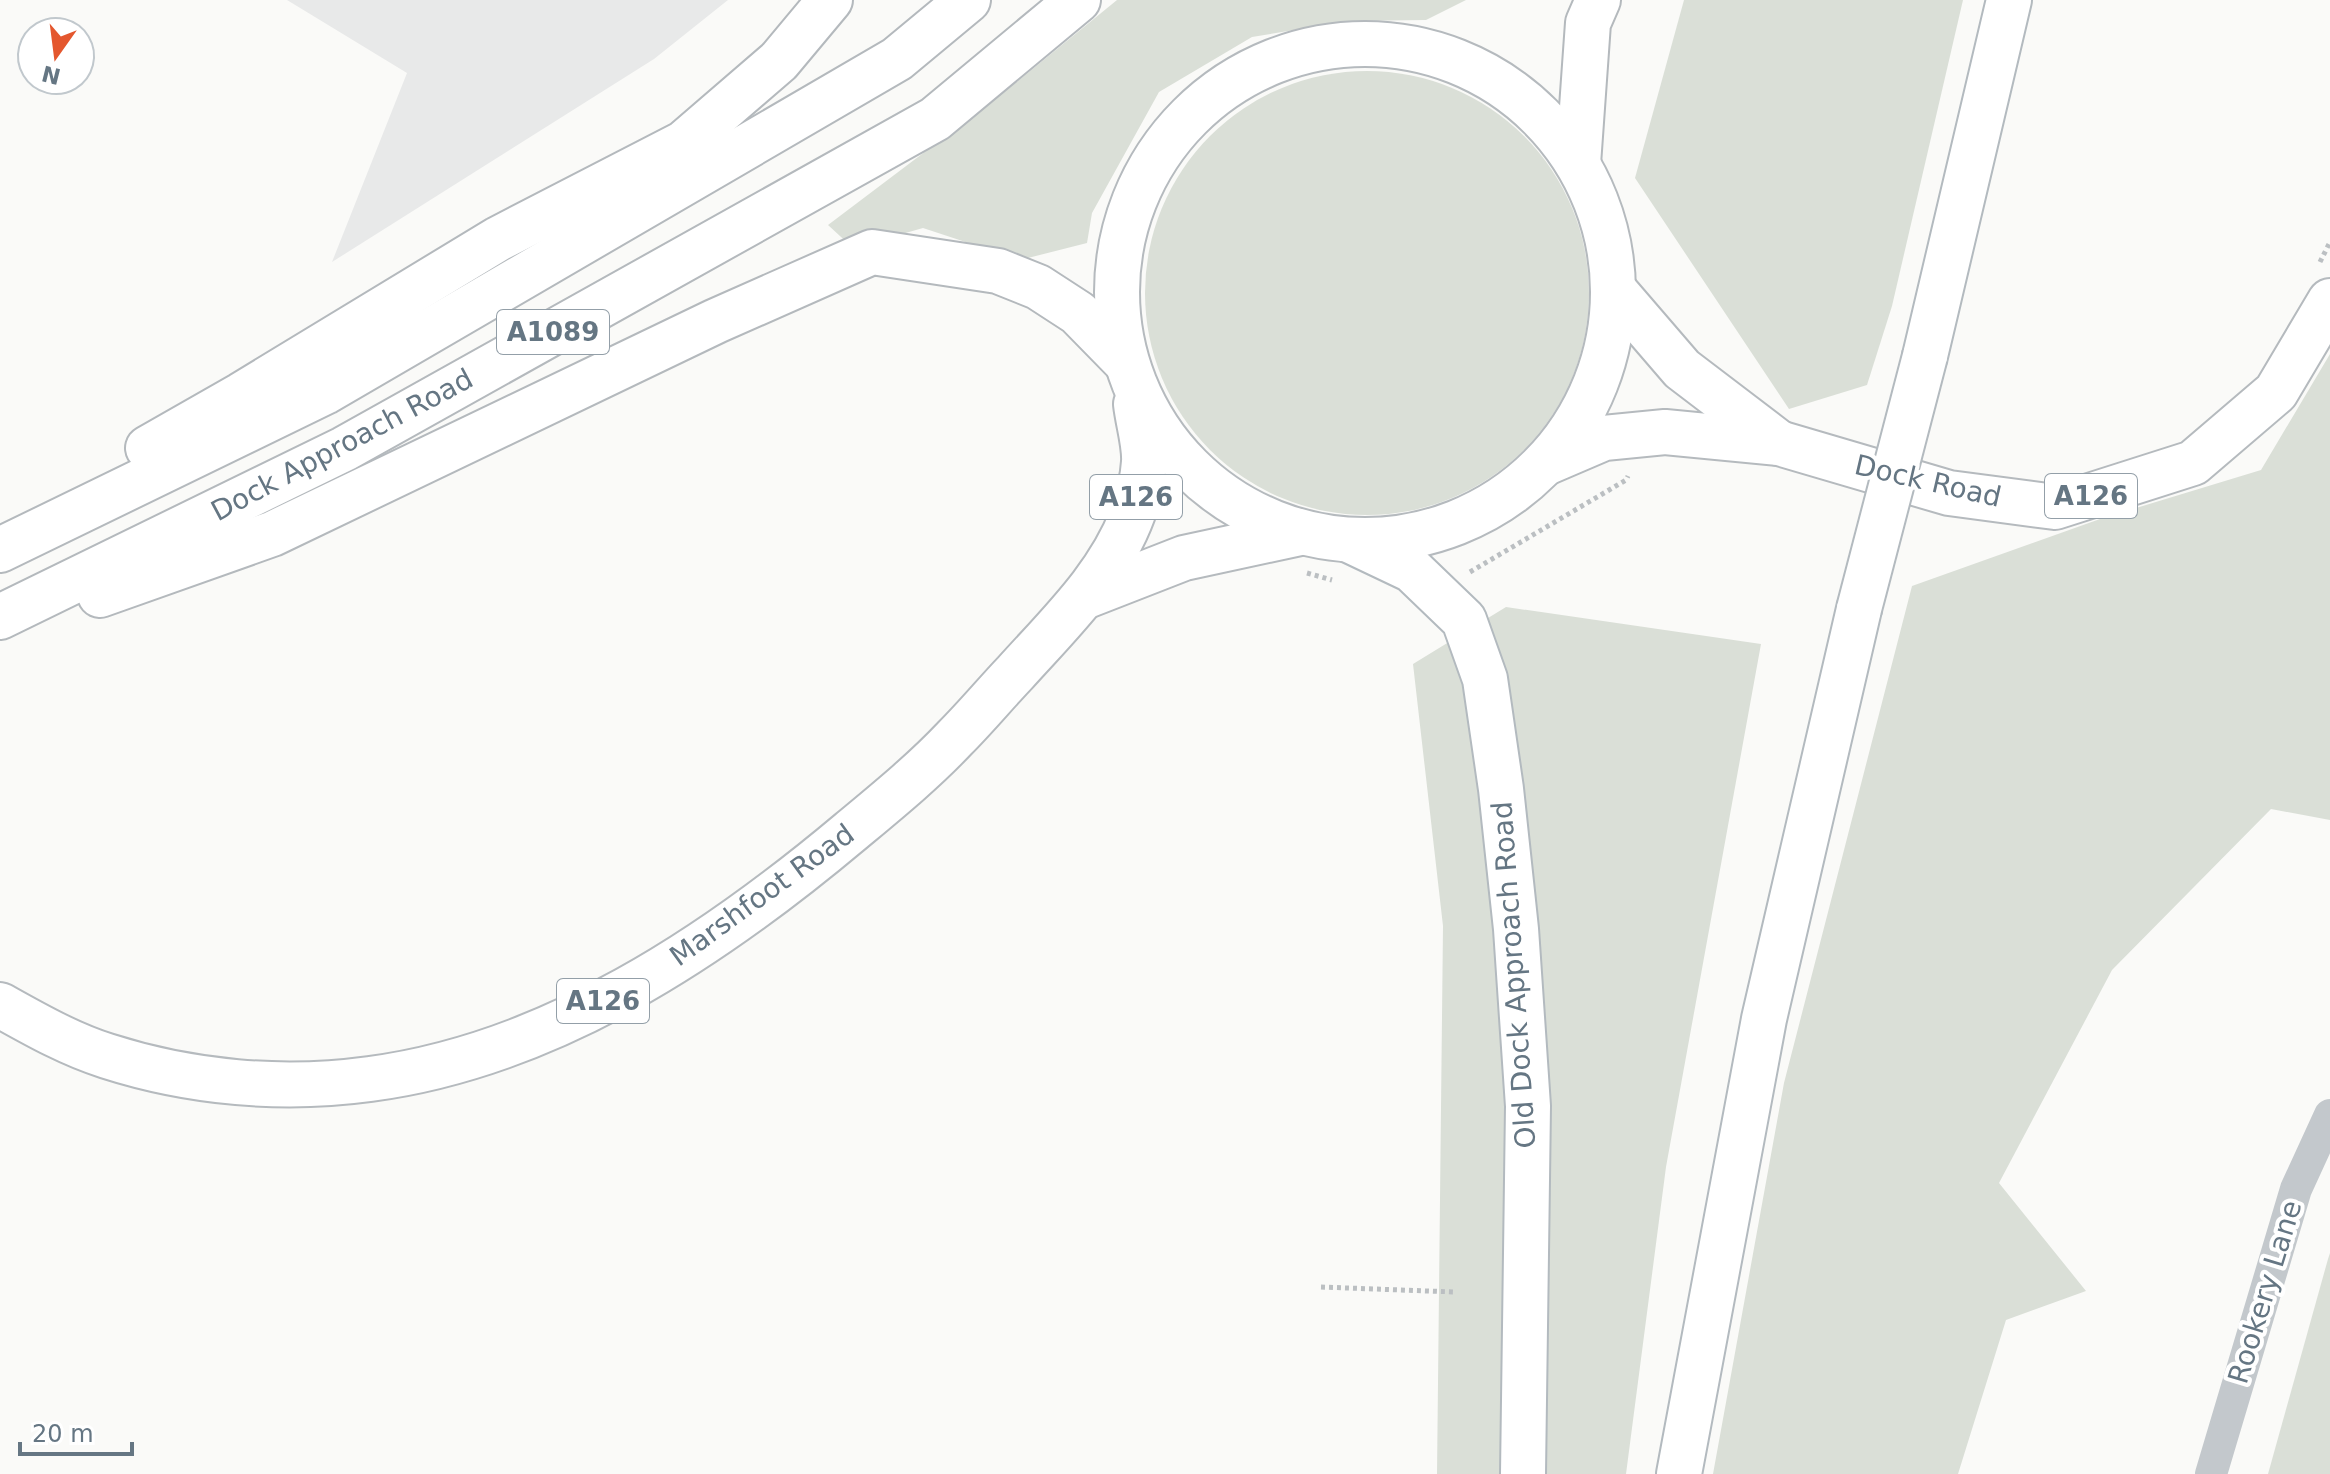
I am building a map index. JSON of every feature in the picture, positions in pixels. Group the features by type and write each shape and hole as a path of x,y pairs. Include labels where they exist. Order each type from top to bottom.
{"main road":[{"path":"0,533 241,395 498,239 684,143 779,61 830,0"},
{"name":"Dock Approach Road","path":"0,550 325,392 897,59 968,0"},
{"name":"Dock Approach Road","path":"0,617 344,449 935,119 1078,0"},
{"path":"1578,164 1588,23 1598,0"},
{"path":"1679,1474 1764,1019 1859,609 1925,356 2009,0"},
{"name":"Marshfoot Road","path":"0,1005 43,1029 106,1056 165,1070 232,1083 303,1086 373,1079 441,1065 513,1042 580,1014 647,978 799,875 953,740 1084,597 1110,558 1133,513 1144,462 1116,313 1116,265 1126,218 1144,175 1171,135 1205,101 1244,74 1288,56 1334,45 1382,44 1429,52 1474,68 1515,93 1550,126 1578,164 1598,204 1610,246 1614,290 1610,338 1597,383 1575,425 1546,463"},
{"path":"0,631 272,534 716,321 872,252 998,271 1038,287 1078,313 1129,373 1161,435 1199,479 1300,552 1348,562 1394,540 1437,531 1477,514 1514,492 1546,463"},
{"name":"Dock Road","path":"1546,463 1604,438 1665,432 1779,443 1949,493 2055,507 2193,463 2276,392 2324,285"},
{"name":"Dock Road","path":"1614,290 1682,369 1779,443"},
{"name":"Marshfoot Road","path":"1084,597 1184,558 1300,552"},
{"name":"Old Dock Approach Road","path":"1348,562 1412,570 1464,620 1485,679 1516,929 1528,1106 1523,1474"}],"street":[{"name":"Rookery Lane","path":"2211,1474 2296,1189 2330,1115"}],"path":[{"path":"2324,285 2330,242"},
{"path":"1441,598 1462,577 1626,480 1640,457 1640,434"},
{"path":"1300,552 1348,562"},
{"path":"1321,1287 1455,1292"}],"shaded area":[{"path":"287,0 728,0 654,59 332,262 407,73"},
{"path":"1117,0 1466,0 1426,20 1348,21 1252,37 1159,92 1092,213 1087,243 1020,260 923,228 853,248 828,225 1008,89"},
{"path":"1684,0 1963,0 1892,306 1867,385 1789,409 1635,178"},
{"path":"1367,71 1410,76 1452,88 1490,109 1524,136 1551,170 1572,208 1584,250 1589,293 1584,336 1572,378 1551,416 1524,450 1490,477 1452,498 1410,510 1367,515 1324,510 1282,498 1244,477 1210,450 1183,416 1162,378 1150,336 1145,293 1150,250 1162,208 1183,170 1210,136 1244,109 1282,88 1324,76"},
{"path":"2330,354 2330,820 2271,809 2112,970 1999,1183 2086,1291 2006,1320 1958,1474 1713,1474 1784,1083 1912,586 2100,519 2261,470"},
{"path":"1506,607 1761,644 1666,1167 1626,1474 1437,1474 1443,926 1413,664"},
{"path":"2330,1253 2330,1474 2268,1474 2328,1259"}]}
